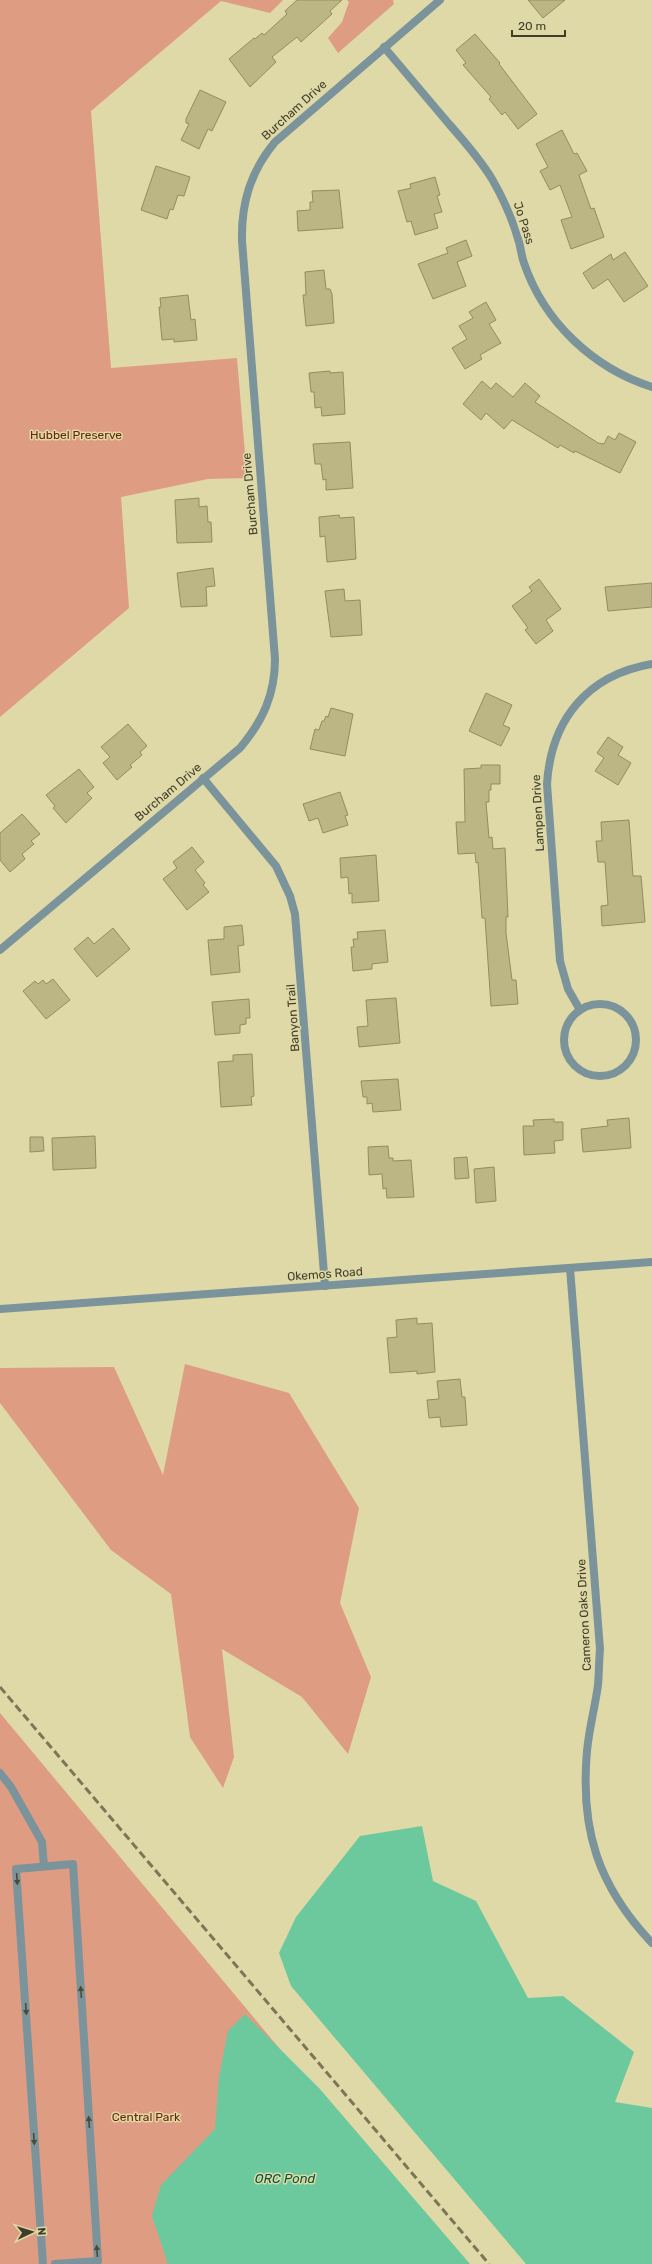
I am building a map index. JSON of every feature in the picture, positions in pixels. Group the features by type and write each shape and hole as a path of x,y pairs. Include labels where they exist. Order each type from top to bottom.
{"street":[{"name":"Burcham Drive","path":"0,950 240,748 251,735 268,705 275,674 242,241 245,196 257,167 275,142 440,0"},
{"name":"Jo Pass","path":"384,48 476,157 491,177 512,219 524,262 532,282 555,320 575,342 604,365 622,375 652,386"},
{"name":"Lampen Drive","path":"580,1010 568,989 560,961 547,784 550,756 557,734 565,719 586,694 598,685 618,674 652,664"},
{"name":"Banyon Trail","path":"203,778 276,866 290,896 295,914 325,1286"},
{"path":"598,1004 607,1005 616,1008 630,1020 635,1033 635,1048 630,1060 620,1070 612,1075 593,1076 580,1070 570,1060 566,1052 565,1033 568,1024 580,1010 598,1004"},
{"name":"Okemos Road","path":"0,1309 652,1262"},
{"name":"Cameron Oaks Drive","path":"570,1268 600,1649 598,1685 587,1750 585,1782 587,1816 594,1851 608,1886 632,1922 652,1943"},
{"path":"0,1773 11,1786 42,1842 44,1866"},
{"path":"43,2264 16,1869 73,1864 98,2261 55,2264"}],"green space":[{"name":"Hubbel Preserve","path":"0,0 283,0 270,13 221,1 91,111 111,368 237,358 247,478 208,479 121,497 129,608 0,717"},
{"path":"347,0 393,0 394,4 338,53 328,38 342,22 349,2"},
{"path":"185,1364 289,1393 359,1508 340,1603 371,1677 348,1754 302,1697 222,1649 234,1757 223,1788 190,1737 171,1594 111,1550 0,1403 0,1368 114,1367 163,1475"},
{"name":"Central Park","path":"0,1713 459,2264 0,2264"}],"water":[{"path":"422,1826 433,1881 476,1901 528,1998 563,1996 634,2052 615,2102 652,2108 652,2264 526,2264 291,1986 279,1953 296,1917 360,1836"},
{"name":"ORC Pond","path":"245,2014 319,2088 470,2264 168,2264 152,2216 161,2185 215,2129 219,2077 228,2031"}],"building":[{"path":"297,0 342,0 330,11 332,14 301,42 297,37 272,57 276,62 250,87 229,59 254,38 255,39 262,33 264,35 287,14 285,11"},
{"path":"528,0 565,0 543,18"},
{"path":"475,34 500,63 499,64 537,114 518,129 505,112 502,115 489,99 491,97 463,65 466,63 456,50"},
{"path":"200,90 226,102 212,131 208,129 199,149 181,140 189,124 186,123 186,119"},
{"path":"562,130 574,154 577,153 587,171 579,175 591,209 594,208 604,237 571,249 561,220 572,217 560,185 550,190 540,171 548,167 536,144"},
{"path":"156,166 190,177 184,196 178,195 173,210 170,209 167,219 141,210"},
{"path":"435,177 440,195 437,196 442,212 434,214 438,228 415,235 411,221 407,222 398,191 411,188 410,184"},
{"path":"339,190 343,228 298,231 297,211 310,210 310,202 313,202 312,191"},
{"path":"466,240 472,256 457,262 466,286 433,299 418,264 448,253 446,248"},
{"path":"625,252 648,286 624,302 608,279 593,289 583,273 611,254 613,260"},
{"path":"324,270 326,289 330,289 332,294 334,323 306,326 303,295 306,295 305,272"},
{"path":"188,295 191,320 195,319 197,340 174,342 174,339 162,340 159,307 161,307 160,298"},
{"path":"486,302 496,320 489,324 501,343 480,355 482,359 465,369 452,348 467,339 459,326 473,318 469,312"},
{"path":"330,371 330,373 343,372 345,414 322,416 321,407 315,408 314,392 311,392 309,373"},
{"path":"482,381 491,389 496,383 513,397 525,383 540,396 535,402 598,443 604,444 608,436 615,440 619,433 636,442 620,473 575,451 574,453 560,445 558,448 512,420 504,429 486,413 481,420 463,404"},
{"path":"350,442 353,488 326,490 326,479 323,480 321,464 315,464 313,444"},
{"path":"199,498 199,507 207,506 208,522 211,522 212,542 177,543 175,500"},
{"path":"339,515 340,518 354,517 356,559 327,562 325,536 320,537 319,517"},
{"path":"213,568 215,586 206,587 207,606 181,607 177,573"},
{"path":"539,579 561,609 546,620 553,631 536,644 525,630 528,628 512,606 532,591 529,587"},
{"path":"652,583 652,607 608,611 605,587"},
{"path":"344,589 345,601 360,600 362,635 331,637 325,591"},
{"path":"486,693 512,705 503,725 510,728 501,746 469,731"},
{"path":"331,708 353,714 345,756 310,749 315,729 319,730 322,721 324,721 326,716 328,717"},
{"path":"128,724 147,746 140,752 142,755 130,765 132,767 117,780 103,763 110,757 101,747"},
{"path":"608,737 623,747 618,755 631,763 618,785 595,771 604,758 597,753"},
{"path":"481,765 500,765 500,784 491,784 491,790 489,790 489,802 486,802 489,838 492,837 493,849 505,848 508,917 506,917 506,933 512,980 516,980 518,1004 491,1006 485,918 482,918 478,862 476,863 475,853 458,854 456,822 465,822 464,769 481,768"},
{"path":"79,769 94,787 87,793 92,798 66,823 53,808 55,806 46,795"},
{"path":"340,792 348,815 345,816 348,825 323,833 318,818 309,821 303,804"},
{"path":"22,814 40,834 31,841 34,844 22,854 25,859 10,872 0,860 0,833"},
{"path":"629,820 633,876 641,876 645,922 602,926 601,906 608,905 605,862 598,862 596,841 602,841 601,822"},
{"path":"192,847 204,862 195,870 205,883 203,885 209,892 187,910 163,879 177,868 173,862"},
{"path":"376,855 379,901 352,903 352,893 349,894 348,877 341,878 340,858"},
{"path":"242,925 244,945 238,946 240,972 211,975 208,940 224,939 224,927"},
{"path":"113,928 130,949 97,977 74,949 88,937 94,944"},
{"path":"385,930 388,962 372,964 372,969 353,971 351,947 354,947 353,939 358,939 357,932"},
{"path":"53,979 70,1000 46,1019 23,991 35,981 38,984 43,980 46,984"},
{"path":"396,998 400,1043 359,1047 357,1027 368,1026 366,1000"},
{"path":"249,999 250,1018 246,1018 246,1024 240,1025 240,1033 215,1035 212,1002"},
{"path":"252,1054 254,1096 251,1097 252,1105 221,1107 218,1062 233,1061 233,1055"},
{"path":"398,1079 401,1110 373,1112 372,1103 367,1104 367,1097 363,1097 361,1081"},
{"path":"629,1118 631,1148 583,1152 581,1129 608,1126 607,1120"},
{"path":"554,1119 554,1122 563,1122 563,1140 554,1141 555,1153 524,1155 523,1126 534,1126 533,1120"},
{"path":"95,1136 96,1168 53,1170 52,1138"},
{"path":"30,1137 43,1137 44,1151 30,1152"},
{"path":"388,1146 389,1158 393,1158 393,1161 411,1160 414,1197 387,1198 386,1188 383,1189 382,1174 369,1175 368,1147"},
{"path":"467,1157 469,1178 455,1179 454,1158"},
{"path":"494,1167 496,1201 476,1203 474,1169"},
{"path":"417,1318 417,1324 432,1323 435,1372 417,1374 417,1371 390,1373 387,1338 397,1337 396,1320"},
{"path":"460,1379 462,1397 465,1397 467,1425 441,1427 440,1417 429,1418 427,1400 439,1399 437,1381"}],"railway":[{"path":"0,1687 489,2264"}]}
